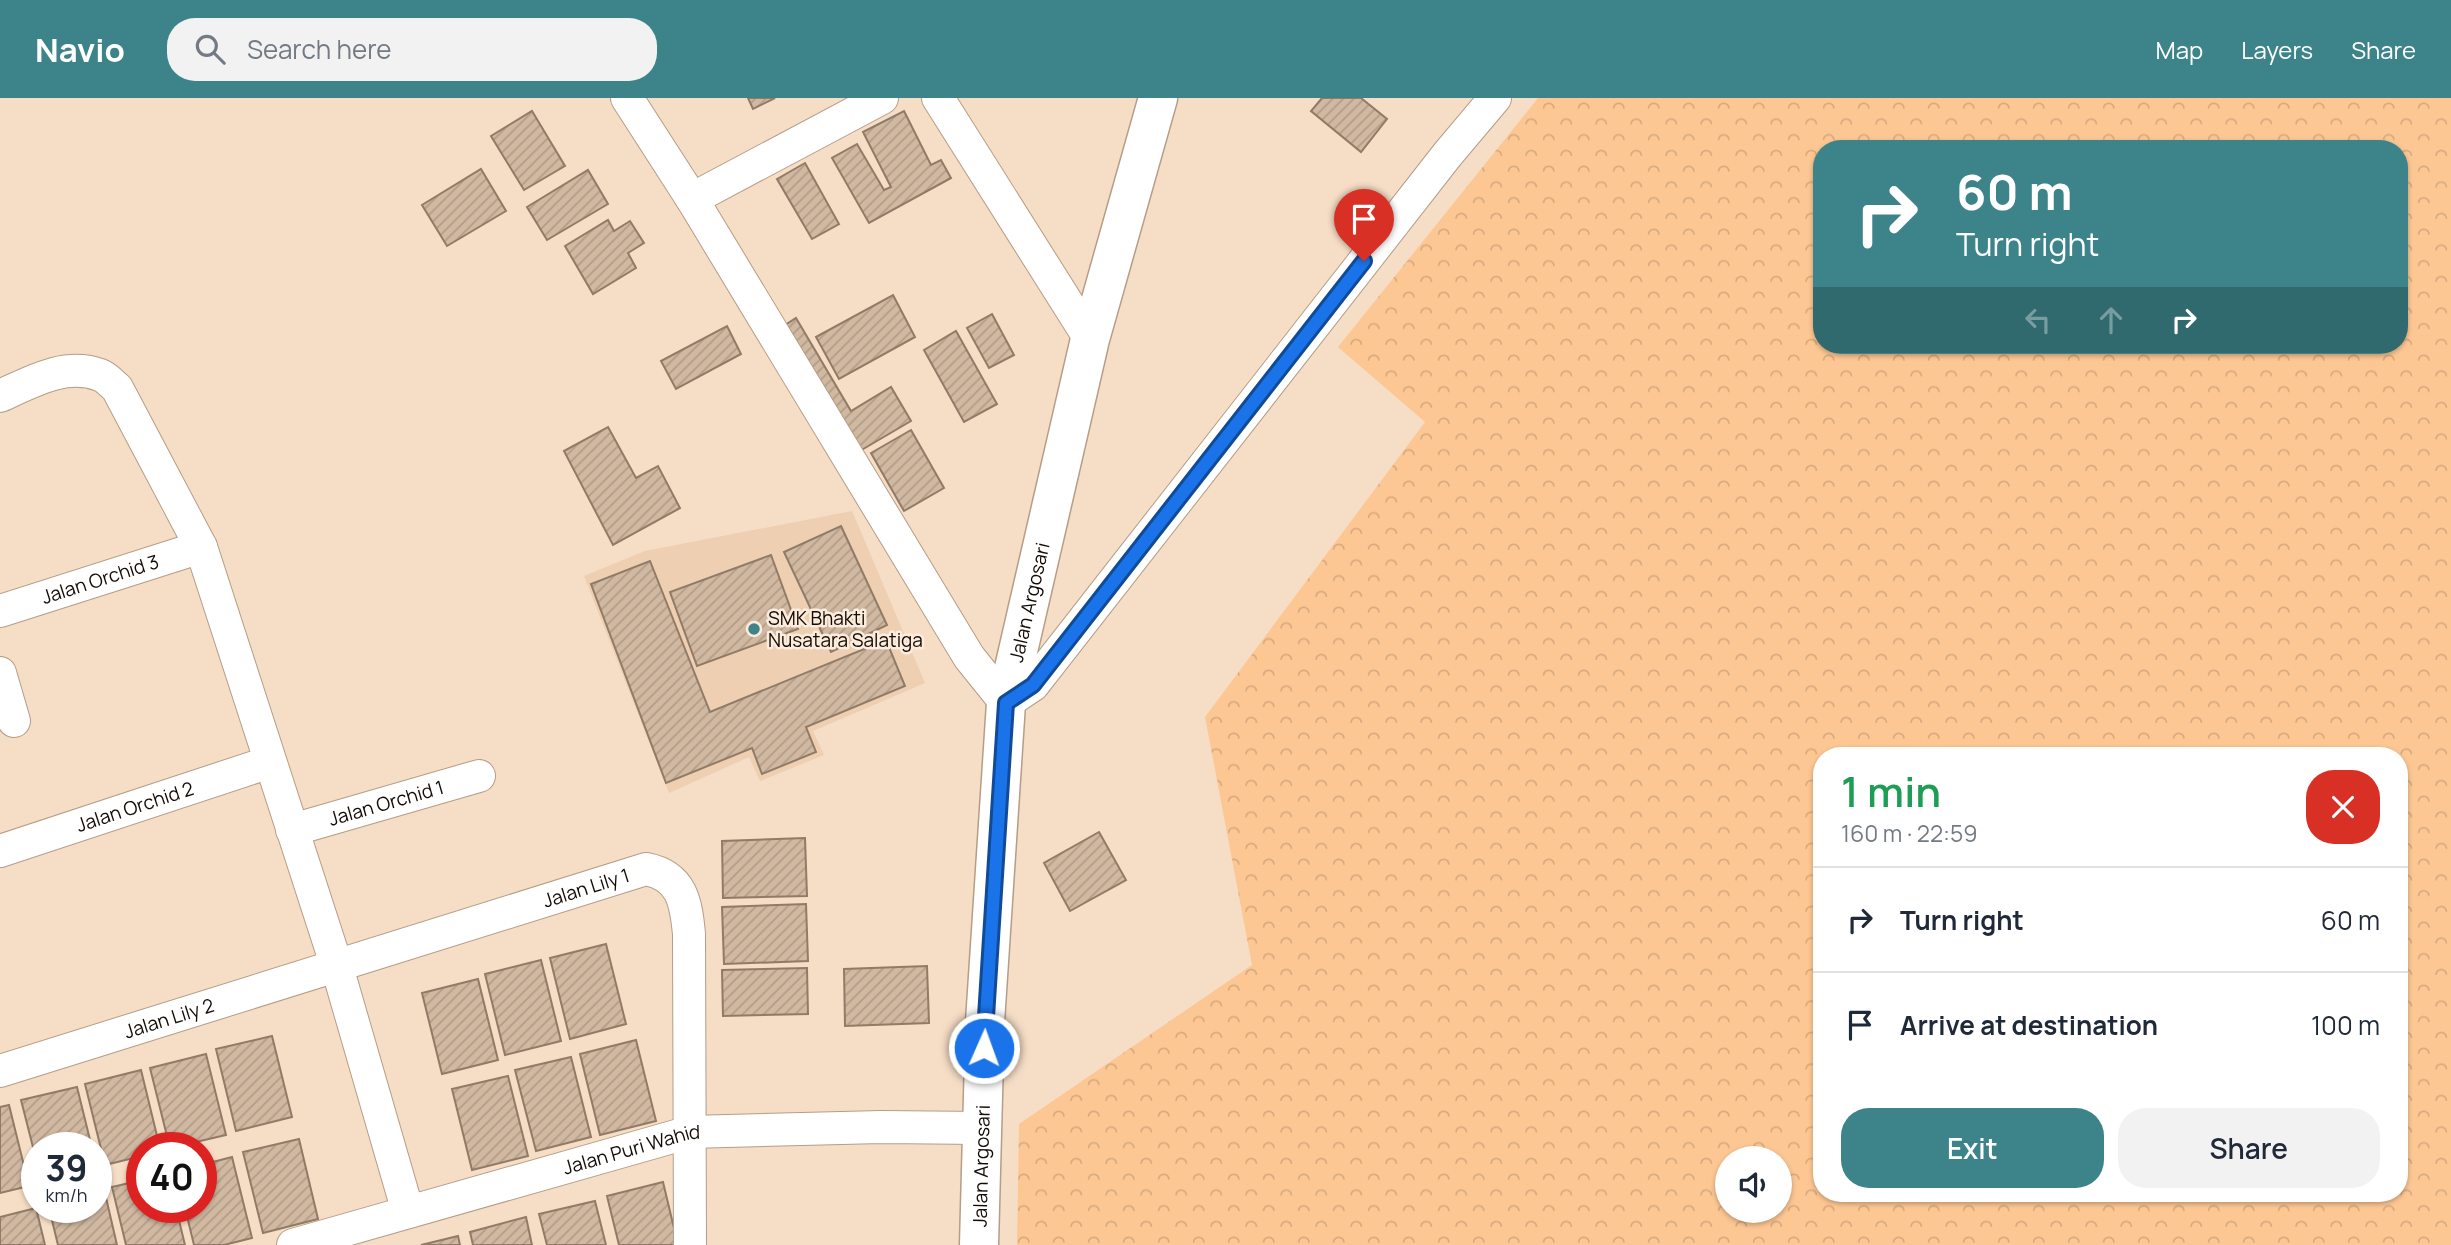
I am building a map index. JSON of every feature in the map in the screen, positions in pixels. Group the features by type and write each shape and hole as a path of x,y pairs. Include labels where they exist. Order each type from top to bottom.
{"street":[{"path":"627,98 692,199 969,657 1006,703 1033,685 1438,166 1495,98"},
{"path":"692,199 882,98"},
{"path":"938,98 1090,339"},
{"name":"Jalan Argosari","path":"979,1245 985,1022 1006,703 1090,339 1158,98"},
{"path":"0,396 53,373 76,371 101,375 117,388 201,547 337,967 408,1212"},
{"name":"Jalan Orchid 3","path":"0,611 201,547"},
{"path":"0,673 14,721"},
{"name":"Jalan Orchid 2","path":"0,851 270,762"},
{"name":"Jalan Orchid 1","path":"292,830 479,776"},
{"name":"Jalan Lily 1","path":"337,967 646,869 661,872 674,882 682,895 689,934 691,1245"},
{"name":"Jalan Lily 2","path":"0,1071 337,967"},
{"name":"Jalan Puri Wahid","path":"293,1245 690,1132 881,1127 982,1128"}],"shaded area":[{"name":"SMK Bhakti Nusatara Salatiga","path":"852,511 925,683 813,731 824,755 760,781 749,757 669,793 584,576 645,551"}],"green space":[{"path":"1538,98 2451,98 2451,1245 1017,1245 1019,1124 1252,965 1205,717 1425,422 1338,347"}],"building":[{"path":"748,98 775,98 753,109"},
{"path":"1322,98 1361,98 1387,119 1361,152 1311,111"},
{"path":"532,111 565,166 524,190 491,136"},
{"path":"904,111 931,165 941,160 951,178 869,223 832,158 857,144 884,190 891,187 863,132"},
{"path":"805,163 839,224 812,239 777,179"},
{"path":"481,169 506,211 447,246 422,205"},
{"path":"588,170 608,204 547,240 527,207"},
{"path":"608,220 614,231 630,221 644,243 628,253 636,268 593,294 565,246"},
{"path":"893,295 915,337 839,379 816,337"},
{"path":"992,314 1014,355 989,368 967,328"},
{"path":"796,318 851,411 891,387 911,421 853,455 779,329"},
{"path":"727,326 741,354 676,389 661,361"},
{"path":"956,331 997,404 964,422 924,350"},
{"path":"608,427 636,478 658,466 680,508 613,545 564,451"},
{"path":"911,430 944,488 904,511 871,453"},
{"path":"841,526 887,625 831,652 784,552"},
{"path":"771,555 798,629 697,666 670,592"},
{"path":"650,561 710,712 886,640 905,686 806,727 816,752 762,774 752,748 666,783 591,584"},
{"path":"1099,832 1126,880 1070,911 1044,863"},
{"path":"805,838 807,896 723,898 722,841"},
{"path":"806,904 808,961 724,964 722,907"},
{"path":"606,944 626,1024 570,1039 550,958"},
{"path":"541,960 561,1041 505,1055 485,974"},
{"path":"927,966 929,1023 845,1026 844,969"},
{"path":"807,968 808,1014 723,1016 722,970"},
{"path":"478,979 498,1060 442,1074 422,993"},
{"path":"272,1036 292,1117 236,1131 216,1049"},
{"path":"636,1040 656,1121 600,1135 580,1054"},
{"path":"206,1054 226,1135 217,1137 217,1132 166,1132 150,1068"},
{"path":"571,1057 591,1137 536,1151 515,1070"},
{"path":"141,1070 156,1132 126,1132 126,1160 112,1163 112,1132 97,1132 85,1084"},
{"path":"508,1076 528,1156 472,1170 452,1089"},
{"path":"77,1087 88,1132 29,1132 21,1100"},
{"path":"9,1105 21,1154 21,1188 0,1193 0,1107"},
{"path":"299,1139 318,1219 263,1233 243,1152"},
{"path":"232,1157 252,1238 224,1245 194,1245 189,1223 217,1223 217,1161"},
{"path":"663,1182 678,1245 619,1245 607,1196"},
{"path":"126,1184 126,1223 180,1223 185,1245 126,1245 112,1187"},
{"path":"595,1201 606,1245 547,1245 539,1214"},
{"path":"21,1212 21,1223 40,1223 45,1245 0,1245 0,1217"},
{"path":"526,1217 532,1245 473,1245 470,1232"},
{"path":"53,1223 112,1223 117,1245 58,1245"},
{"path":"458,1236 460,1245 421,1245"}],"place":[{"name":"SMK Bhakti Nusatara Salatiga","path":"754,629"}],"route":[{"path":"984,1048 1006,703 1033,685 1364,261"}]}
